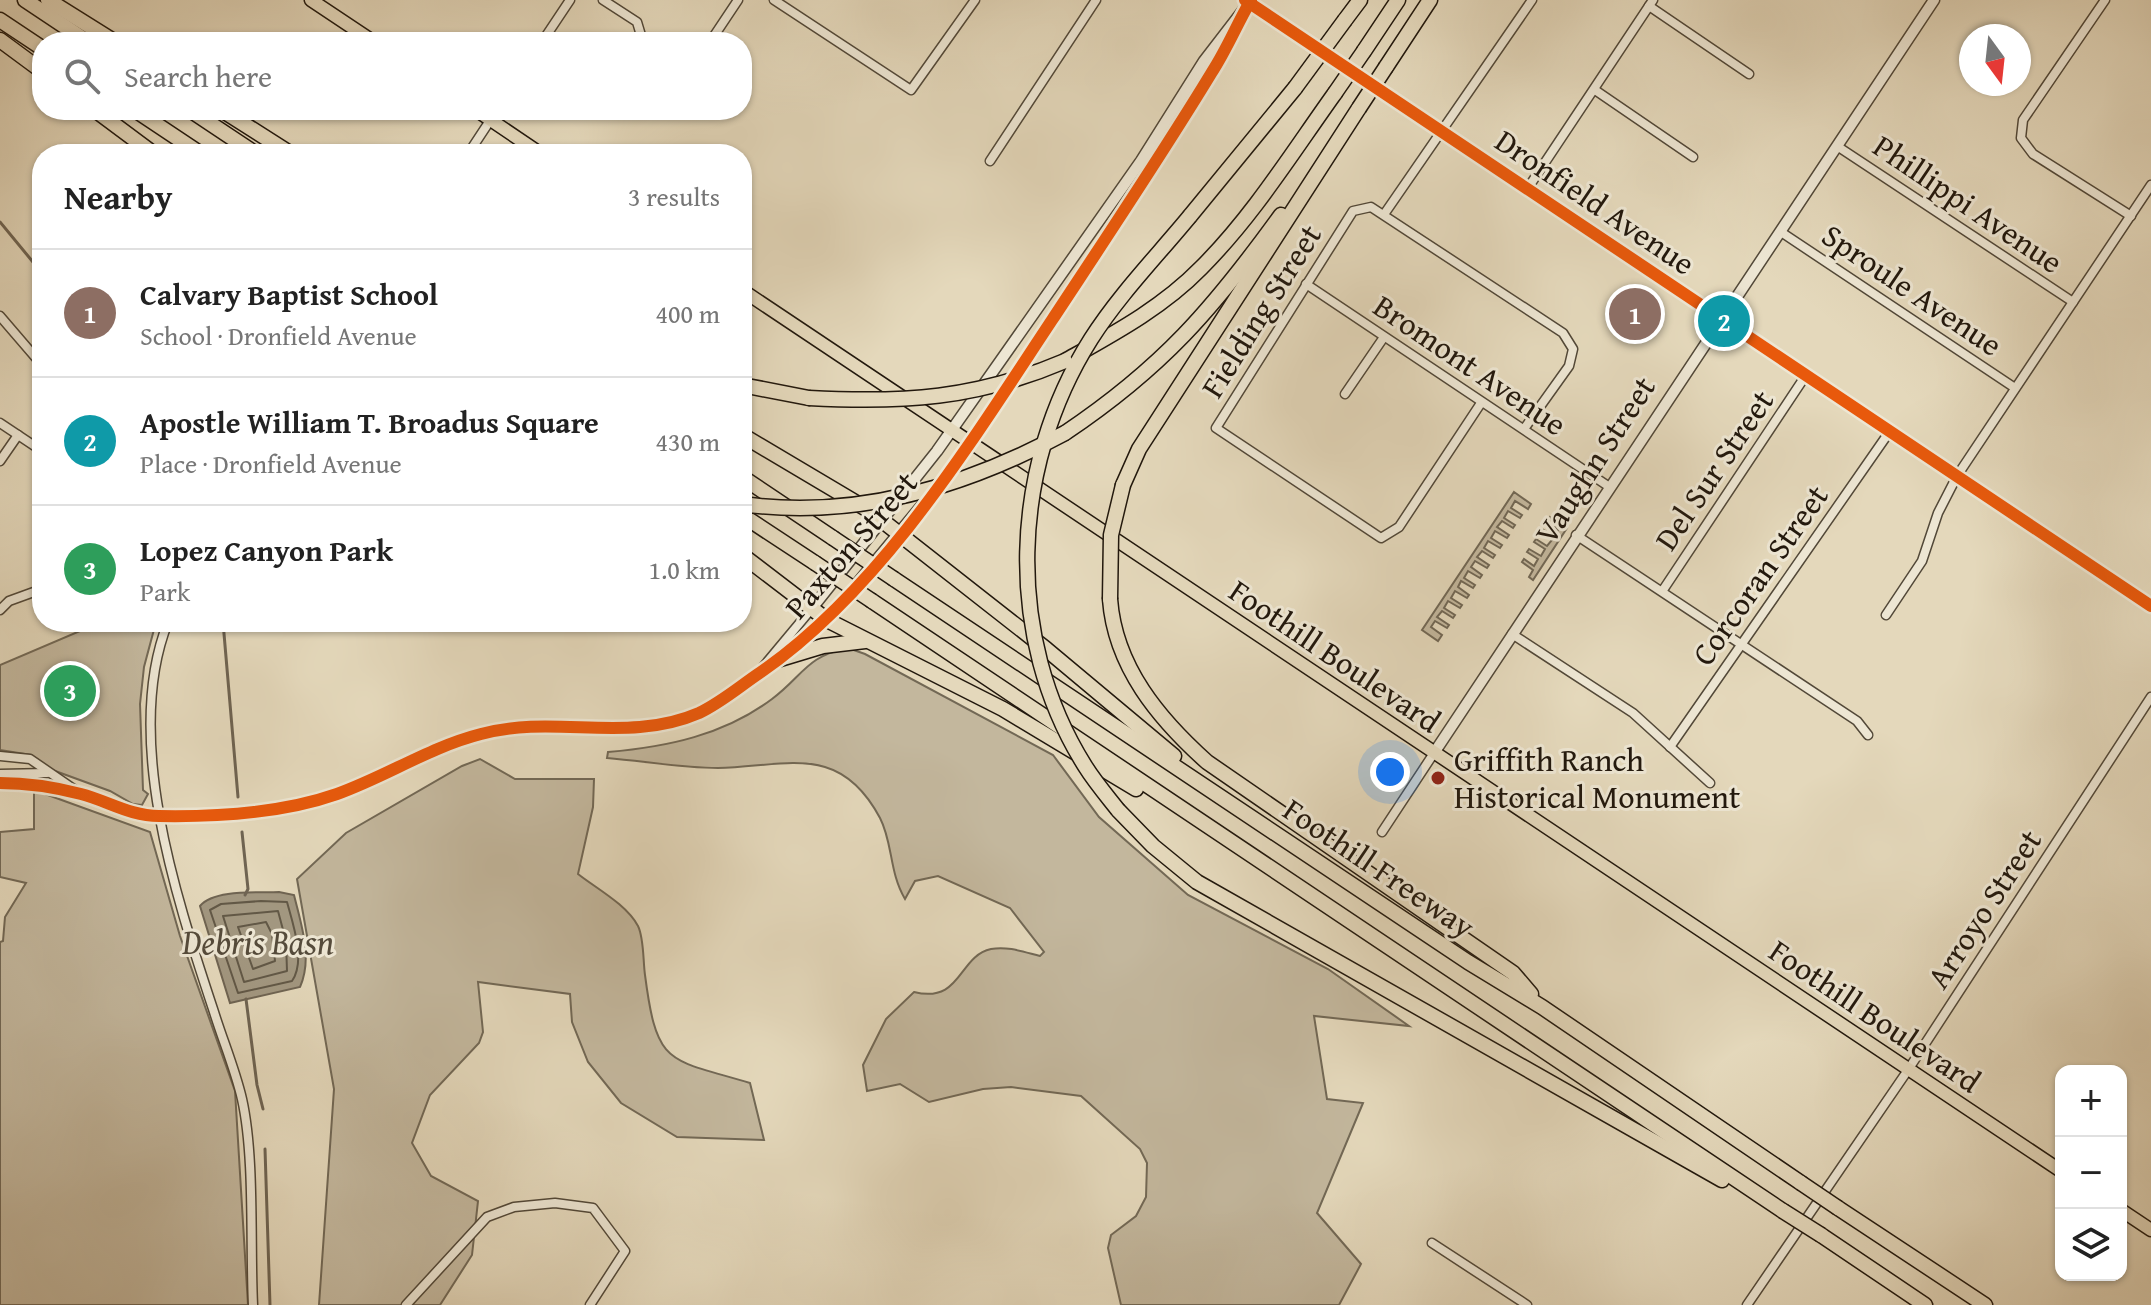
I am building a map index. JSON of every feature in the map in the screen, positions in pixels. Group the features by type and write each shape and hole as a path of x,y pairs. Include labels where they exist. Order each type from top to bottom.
{"highway":[{"path":"25,0 73,32"},
{"path":"48,0 99,32"},
{"path":"1360,0 1295,88 1116,304 1074,368 1046,434 1029,513 1027,580 1041,665 1058,713 1085,766 1118,810 1153,846 1197,882 1691,1163 1783,1211"},
{"path":"752,387 809,398 899,402 965,394 1019,379 1065,361 1124,328 1200,270 1254,207 1398,0"},
{"path":"1430,0 1139,449 1123,485 1111,535 1110,599 1113,620 1132,676 1166,725 1207,762 1513,973 1542,1007"},
{"path":"0,20 32,41"},
{"path":"0,40 32,64"},
{"path":"752,505 797,508 840,505 923,492 993,468 1065,433 1112,401 1163,359 1205,316 1359,108"},
{"path":"108,120 141,144"},
{"path":"150,120 186,144"},
{"path":"205,120 241,144"},
{"path":"238,120 275,144"},
{"path":"752,441 900,533 1227,800"},
{"name":"Foothill Freeway","path":"752,484 1468,962 1542,1007 1985,1305"},
{"name":"Foothill Freeway","path":"752,522 1925,1305"},
{"path":"752,562 827,620 1003,709 1166,809 1207,826"},
{"path":"780,659 823,646 865,641"}],"main road":[{"path":"311,0 359,32"},
{"path":"500,120 529,144"},
{"name":"Foothill Boulevard","path":"752,297 2055,1167"},
{"path":"2127,1214 2151,1230"}],"street":[{"path":"549,32 570,0"},
{"path":"603,0 637,22 640,32"},
{"path":"717,32 738,0"},
{"path":"774,0 911,90 975,0"},
{"path":"990,161 1096,0"},
{"path":"1524,429 1569,366 1573,349 1563,333 1385,213 1532,0"},
{"name":"Vaughn Street","path":"1382,832 1608,486 1934,0"},
{"path":"2105,0 2023,120 2021,138 2033,154 2131,216"},
{"name":"Dronfield Avenue","path":"1249,1 2151,606"},
{"name":"Paxton Street","path":"758,674 950,431 1125,185 1204,61 1249,1"},
{"name":"Paxton Street","path":"79,793 130,813 161,816 265,809 322,799 453,741 509,728 614,731 667,724 723,700 827,620 970,444 1215,68 1249,1"},
{"path":"1528,188 1651,3 1749,74"},
{"path":"1595,90 1693,157"},
{"path":"475,144 491,120"},
{"name":"Phillippi Avenue","path":"1837,146 2073,302"},
{"path":"1886,615 1922,561 1938,513 1957,476 2151,185"},
{"name":"Fielding Street","path":"1385,213 1371,207 1361,208 1347,220 1216,428 1375,535 1388,535 1399,527 1481,403"},
{"name":"Sproule Avenue","path":"1781,232 2015,388"},
{"name":"Bromont Avenue","path":"1306,284 1608,486"},
{"path":"0,316 32,353"},
{"path":"1345,394 1384,337"},
{"name":"Del Sur Street","path":"1663,590 1806,375"},
{"path":"0,423 32,444"},
{"name":"Corcoran Street","path":"1670,747 1890,431"},
{"path":"0,461 18,435"},
{"path":"1576,535 1857,721 1868,735"},
{"path":"0,610 9,601 32,593"},
{"path":"165,632 153,677 151,701 161,816 181,909 242,1099 253,1305"},
{"path":"1512,634 1633,713 1710,783"},
{"name":"Arroyo Street","path":"1747,1305 1908,1070 2151,697"},
{"path":"0,756 30,759 47,773 69,783 79,793"},
{"path":"0,774 47,773"},
{"path":"0,783 39,784 79,793"},
{"path":"406,1305 472,1229 487,1217 514,1207 555,1203 593,1208 625,1251 590,1305"},
{"path":"1432,1243 1527,1305"}],"shaded area":[{"path":"1514,492 1531,504 1528,509 1515,501 1511,508 1522,515 1520,518 1508,511 1504,518 1515,525 1513,528 1502,521 1497,527 1509,535 1507,538 1495,531 1491,538 1502,545 1500,548 1488,541 1484,548 1495,555 1493,558 1482,551 1477,557 1489,565 1487,568 1475,561 1471,567 1482,575 1480,578 1468,571 1464,578 1475,585 1473,588 1461,581 1458,587 1469,595 1467,598 1455,591 1451,598 1462,605 1460,608 1448,601 1444,608 1455,615 1453,618 1442,611 1437,617 1449,625 1447,628 1435,621 1431,627 1442,635 1438,641 1422,630"},
{"path":"1550,517 1567,528 1533,580 1529,577 1533,570 1522,562 1524,559 1534,566 1538,559 1527,552 1529,549 1541,556 1545,549 1534,542 1536,539 1547,546 1552,540 1541,532 1542,529 1554,536 1558,530 1547,522"},
{"path":"78,632 153,632 144,667 140,704 143,790 148,794 142,805 47,768 31,755 0,750 0,665"},
{"path":"848,648 865,654 1053,755 1099,817 1188,895 1328,969 1409,1026 1314,1016 1327,1099 1363,1103 1317,1213 1361,1264 1339,1305 1121,1305 1108,1248 1111,1235 1136,1216 1146,1197 1147,1163 1140,1149 1081,1096 1011,1087 983,1089 929,1102 900,1084 867,1091 863,1065 886,1019 914,992 930,994 951,986 972,960 991,949 1010,949 1040,956 1044,952 1010,908 938,876 915,881 905,899 896,878 880,818 864,794 847,778 828,768 788,763 704,768 607,758 608,752 673,743 734,722 772,699 823,656"},
{"path":"480,759 515,779 594,779 593,807 578,874 619,904 638,926 650,1005 662,1043 683,1062 750,1083 764,1140 677,1137 621,1103 588,1062 572,1022 570,994 478,982 483,1032 479,1043 430,1095 412,1143 431,1176 478,1201 472,1255 440,1305 319,1305 334,1089 297,879 346,833 462,766"},
{"path":"34,790 150,832 180,936 235,1091 248,1305 0,1305 0,942 3,941 5,917 26,883 0,877 0,832 34,829"}],"water":[{"name":"Debris Basn","path":"279,892 294,895 302,929 306,964 300,987 230,1003 200,906 226,894"}],"waterway":[{"path":"0,222 32,261"},
{"path":"224,632 238,797"},
{"path":"242,832 248,889 245,895"},
{"path":"246,999 263,1109"},
{"path":"265,1149 270,1305"}],"cycle path":[{"path":"1245,0 2151,606"},
{"path":"0,783 61,789 148,815 203,816 249,812 294,806 337,794 444,746 481,734 536,727 645,727 672,722 715,704 805,638 846,599 922,510 989,415 1153,166 1217,63 1251,0"}],"place":[{"name":"Calvary Baptist School","path":"1635,314"},
{"name":"Apostle William T. Broadus Square","path":"1724,321"},
{"name":"Lopez Canyon Park","path":"70,691"},
{"name":"Griffith Ranch Historical Monument","path":"1438,778"}]}
